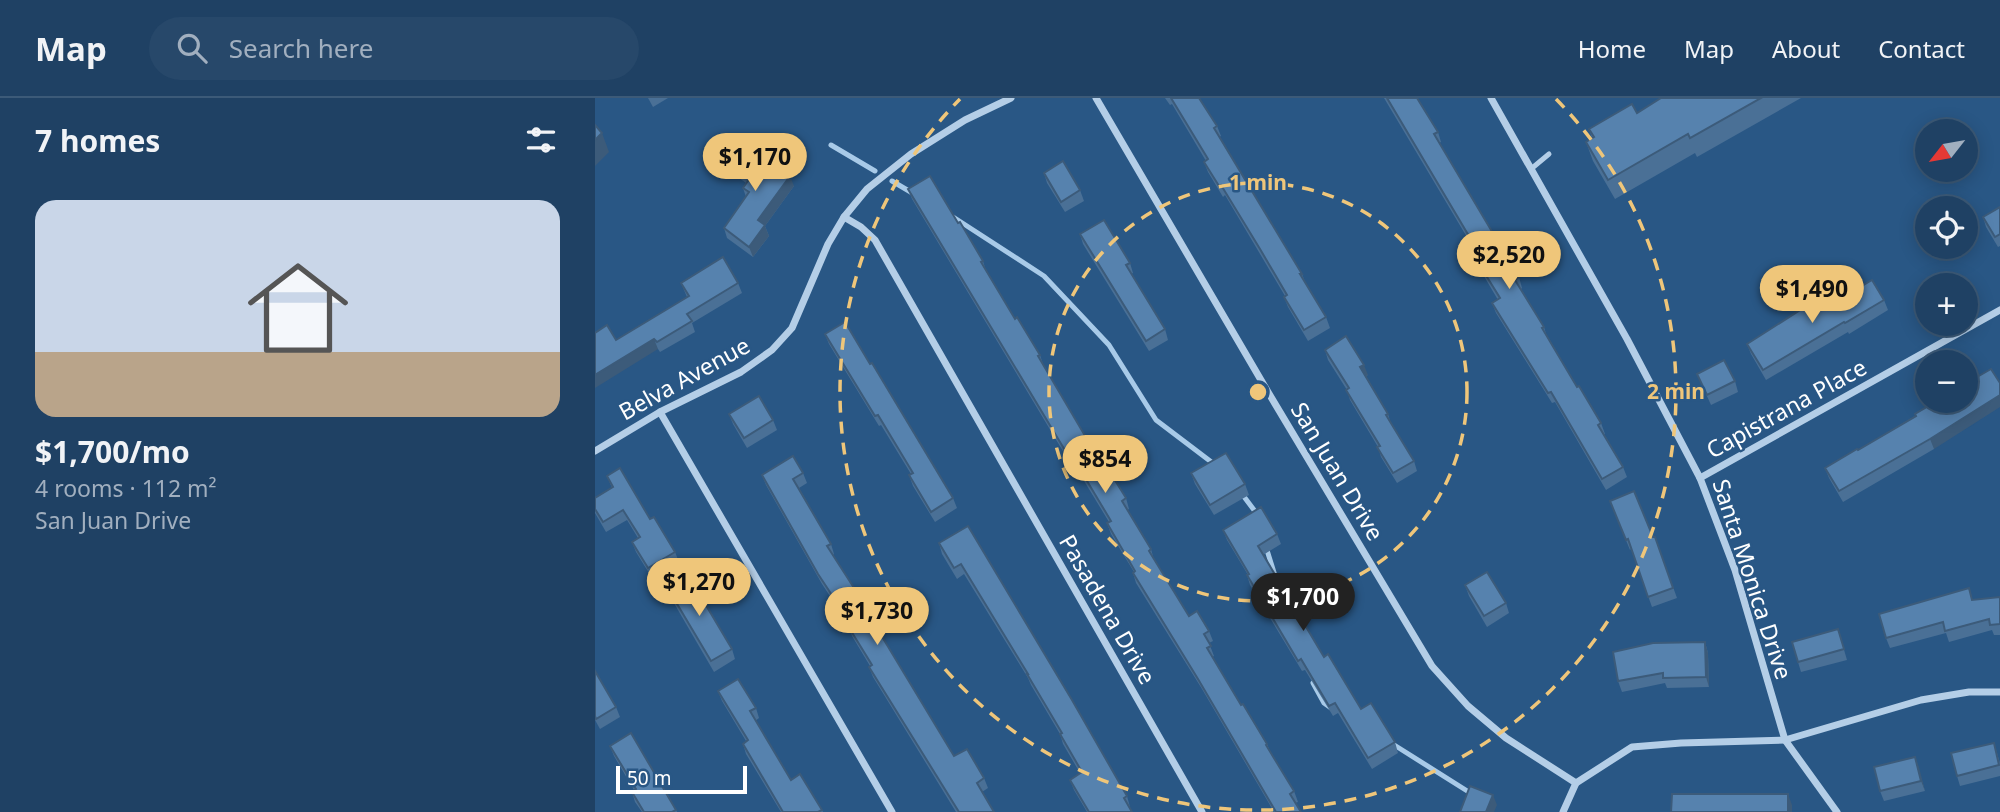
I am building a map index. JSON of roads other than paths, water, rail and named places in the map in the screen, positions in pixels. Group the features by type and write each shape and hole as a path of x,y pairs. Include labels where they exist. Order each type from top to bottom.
{"street":[{"name":"Belva Avenue","path":"595,452 660,412 741,372 772,350 792,328 828,244 844,217 867,189 911,154 965,120 1011,98"},
{"name":"San Juan Drive","path":"1096,98 1432,666 1468,706 1506,738 1576,783"},
{"name":"Santa Monica Drive","path":"1491,98 1627,339 1700,478 1735,570 1785,740 1837,812"},
{"name":"Pasadena Drive","path":"844,217 875,240 1202,812"},
{"name":"Capistrana Place","path":"1700,478 2000,310"},
{"path":"660,412 892,812"},
{"path":"1563,812 1576,783 1632,747 1785,740 1921,700 1969,692 2000,692"}],"lane":[{"path":"1531,169 1549,153"}],"waterway":[{"path":"831,145 875,171"},
{"path":"892,181 914,194"},
{"path":"950,215 1044,276 1109,345 1156,420 1214,464"},
{"path":"1242,494 1254,510 1256,518"},
{"path":"1266,547 1277,582"},
{"path":"1313,683 1324,703 1331,708"},
{"path":"1391,743 1472,794"}]}
